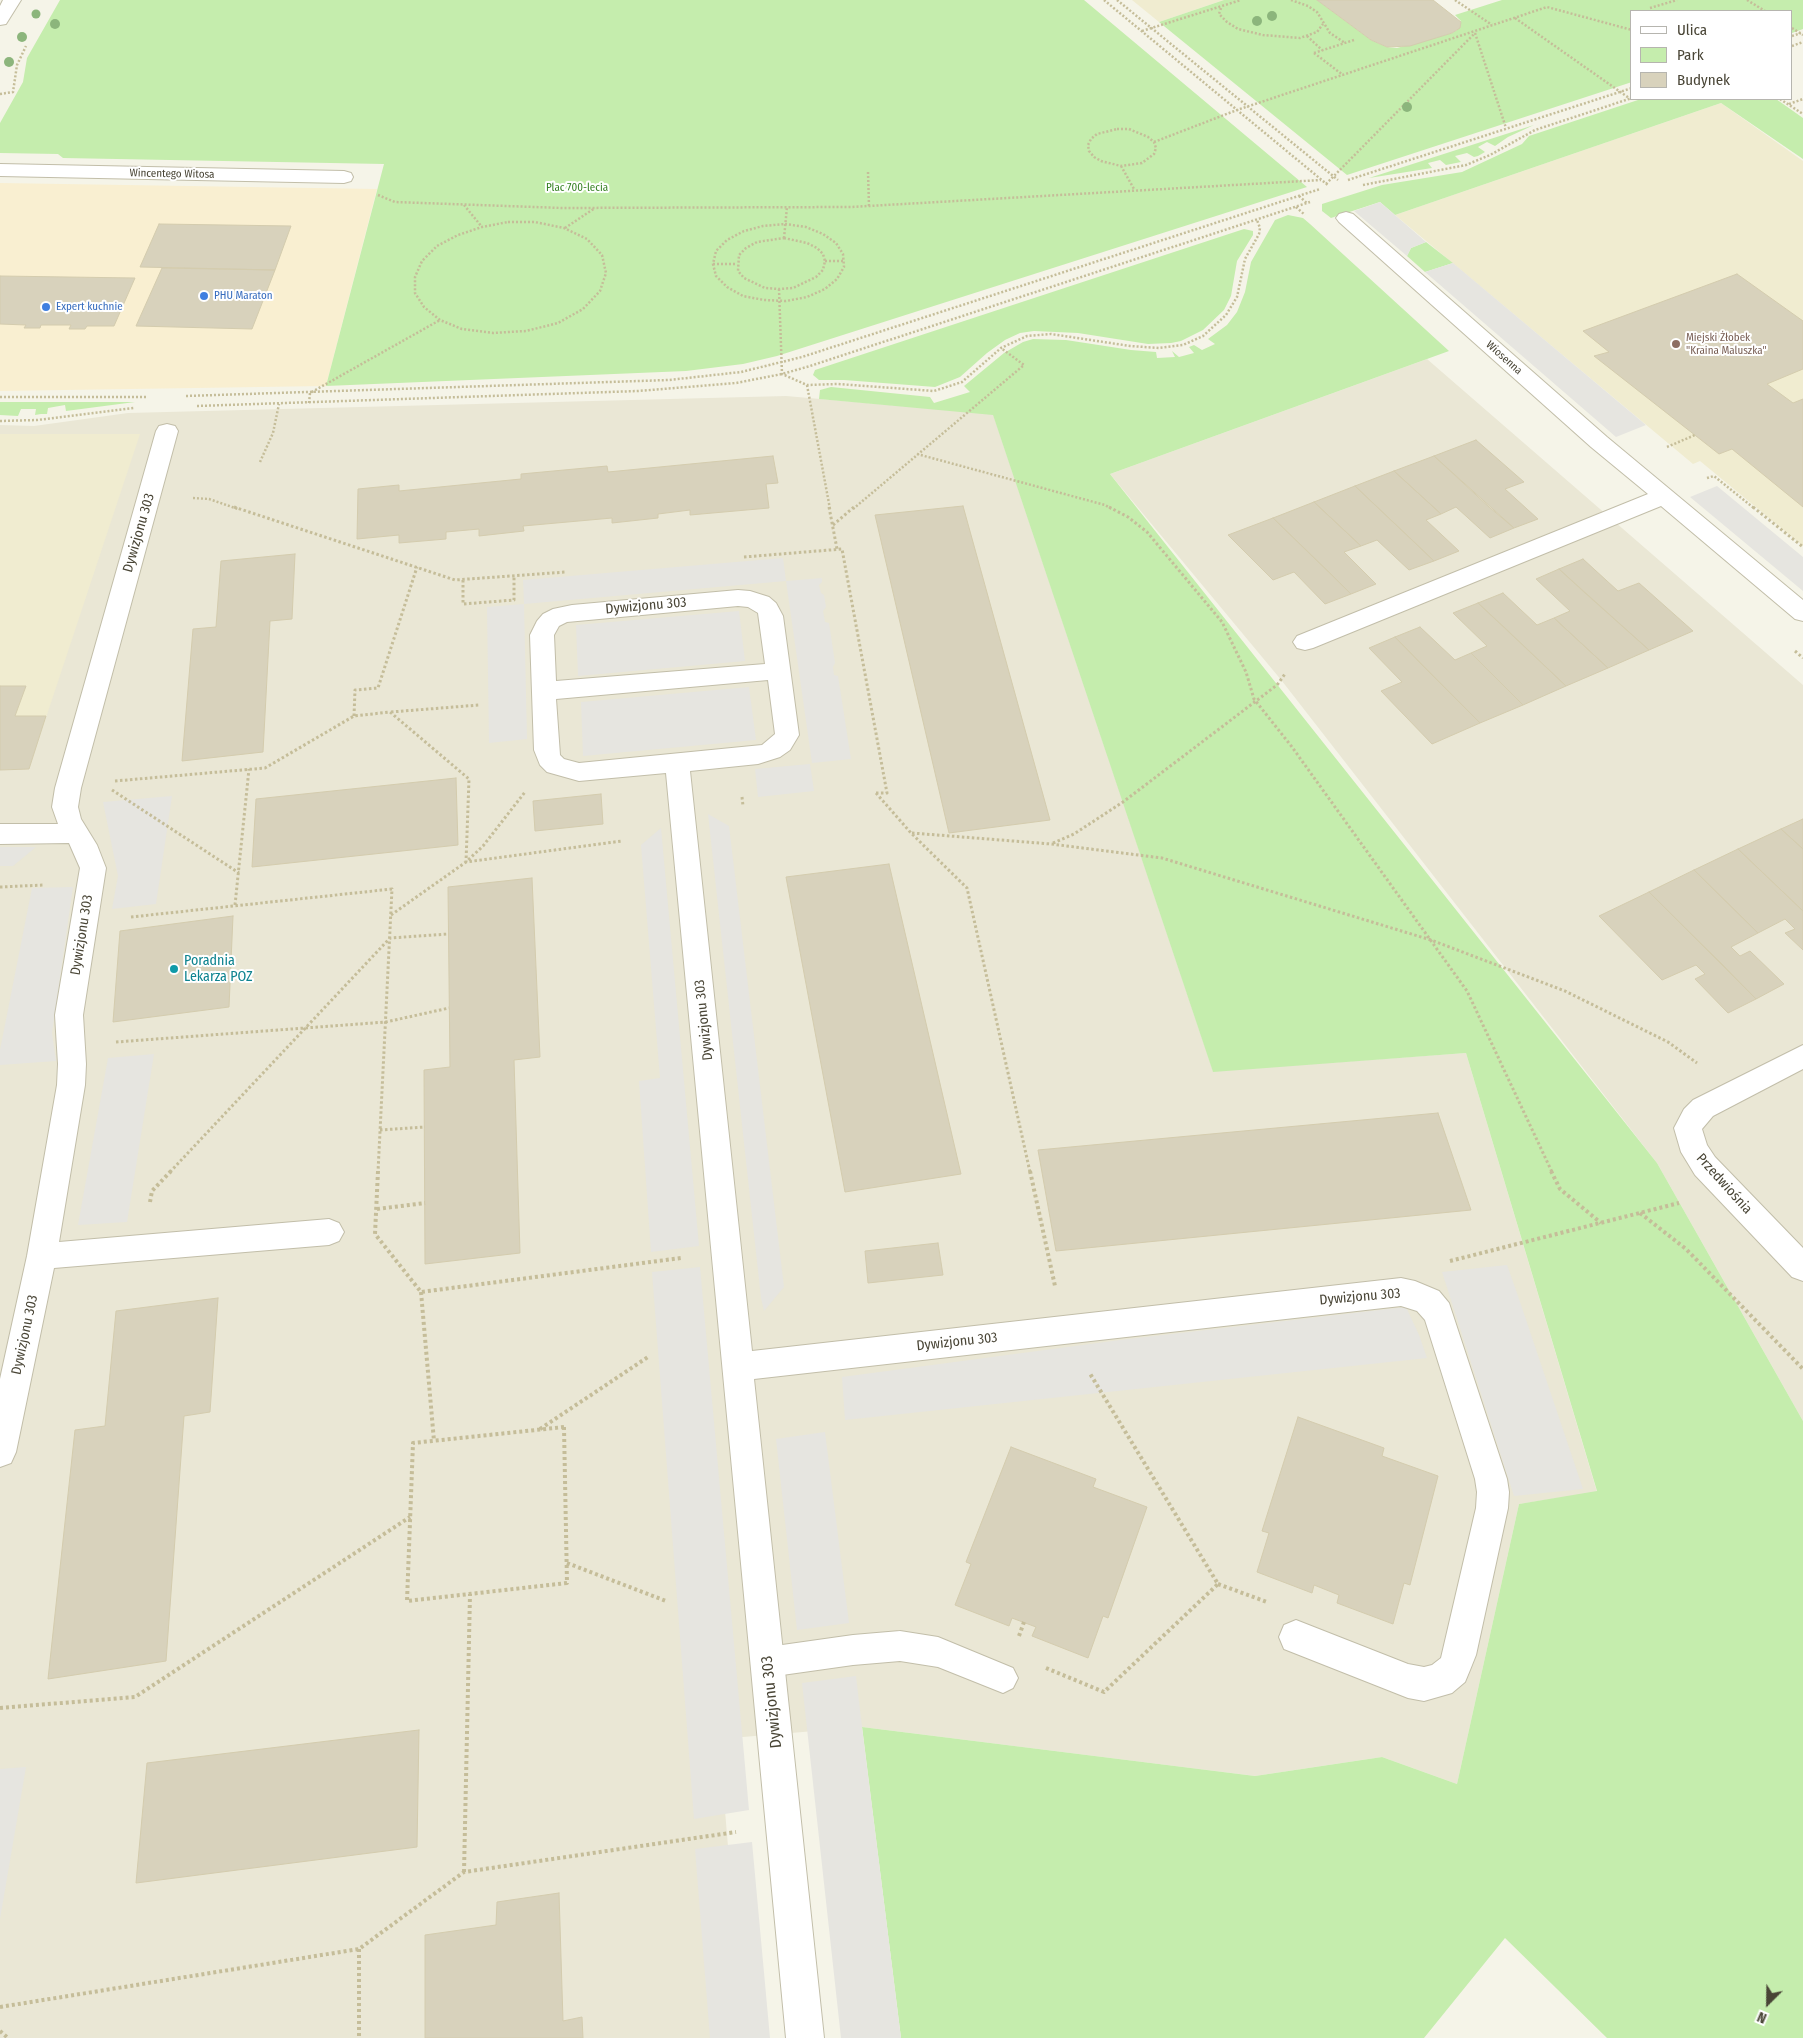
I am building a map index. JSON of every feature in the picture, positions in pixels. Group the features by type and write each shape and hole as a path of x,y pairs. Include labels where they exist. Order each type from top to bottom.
{"street":[{"path":"0,20 12,0"},
{"name":"Wincentego Witosa","path":"0,170 344,177"},
{"name":"Wiosenna","path":"1346,218 1599,442 1803,613"},
{"name":"Dywizjonu 303","path":"0,1452 42,1256 71,1085 69,1015 93,868 87,851 75,833 65,807 68,788 167,432"},
{"path":"1305,642 1664,496"},
{"name":"Dywizjonu 303","path":"738,598 750,599 761,603 768,609 771,616 778,671 786,735 781,744 771,751 758,755 579,772 556,766 549,759 546,750 542,635 545,627 551,620 561,615 738,598"},
{"path":"544,691 778,671"},
{"name":"Dywizjonu 303","path":"678,763 805,2038"},
{"path":"0,834 75,833"},
{"name":"Przedwiośnia","path":"1803,1056 1703,1108 1694,1117 1688,1128 1695,1152 1724,1187 1803,1268"},
{"path":"42,1256 329,1232"},
{"name":"Dywizjonu 303","path":"738,1366 1401,1292 1415,1295 1428,1301 1438,1313 1494,1492 1461,1645 1453,1670 1440,1681 1424,1684 1408,1681 1296,1638"}],"lane":[{"path":"768,1662 853,1650 900,1646 938,1652 1003,1678"}],"path":[{"path":"1104,0 1333,190"},
{"path":"1117,0 1340,182"},
{"path":"1141,31 1221,8 1241,0"},
{"path":"1291,0 1308,6 1317,12 1330,33 1344,43"},
{"path":"1455,0 1492,26"},
{"path":"1650,8 1677,0"},
{"path":"1747,0 1763,10"},
{"path":"1154,142 1248,106 1547,7 1630,29"},
{"path":"1221,8 1219,14 1238,29 1282,38 1307,36 1317,32 1323,24"},
{"path":"1515,18 1630,97"},
{"path":"1475,32 1506,128"},
{"path":"1327,185 1475,32"},
{"path":"1261,40 1263,35"},
{"path":"1307,36 1323,50"},
{"path":"0,94 13,92 17,65 30,40"},
{"path":"1344,75 1314,53 1354,40"},
{"path":"186,396 669,380 719,375 780,364 1327,185 1630,89"},
{"path":"1362,185 1466,165 1490,155 1535,130 1630,98"},
{"path":"1788,104 1803,99"},
{"path":"1782,100 1803,114"},
{"path":"1129,129 1148,136 1154,142 1156,148 1154,154 1149,159 1142,163 1121,166 1101,161 1094,157 1089,151 1088,145 1091,139 1106,130 1129,129"},
{"path":"1121,166 1134,190"},
{"path":"868,172 869,206"},
{"path":"344,177 394,202 596,208 869,206 927,201 1321,180"},
{"path":"193,406 680,389 736,383 782,374 1315,201"},
{"path":"464,205 482,226"},
{"path":"784,238 788,207"},
{"path":"564,228 596,208"},
{"path":"782,374 807,385 838,384 934,391 962,382 1001,348 1020,338 1037,335 1066,336 1130,346 1159,348 1183,345 1203,336 1226,316 1237,297 1245,259 1260,234 1257,220"},
{"path":"508,222 535,222 564,228 587,239 602,254 606,273 600,292 583,309 558,323 526,331 493,333 462,329 440,320 424,307 415,293 415,277 422,261 437,246 458,235 482,226 508,222"},
{"path":"785,224 806,227 823,234 836,243 843,254 844,261 844,267 837,279 825,289 808,296 779,301 743,296 727,287 716,276 713,264 716,251 727,240 744,231 763,226 785,224"},
{"path":"784,238 797,239 817,248 825,261 823,270 807,283 793,288 779,289 765,288 754,284 738,272 736,264 739,255 746,248 757,242 784,238"},
{"path":"825,261 844,261"},
{"path":"713,264 736,264"},
{"path":"779,289 780,364 782,374"},
{"path":"310,393 440,320"},
{"path":"833,525 1024,365 1001,348"},
{"path":"807,385 837,549"},
{"path":"309,402 310,393"},
{"path":"0,397 151,397"},
{"path":"260,462 272,434 279,404"},
{"path":"0,421 37,420 137,408"},
{"path":"917,454 1105,505 1128,517 1146,532 1222,622 1246,672 1256,702 1292,747 1467,991 1560,1189 1601,1223"},
{"path":"150,495 209,500 418,567 378,688 355,690 354,716"},
{"path":"842,549 887,793 876,793 911,833 967,888 1064,1330 1218,1584 1104,1692 1012,1654 1003,1678"},
{"path":"463,580 463,604 514,600 514,576"},
{"path":"1051,844 1074,834 1123,802 1256,702 1282,681 1305,642"},
{"path":"68,788 102,782 265,768 354,716 479,705"},
{"path":"390,712 469,779 466,862"},
{"path":"390,915 466,862 482,846 520,796 556,766"},
{"path":"235,905 249,770"},
{"path":"102,782 239,873"},
{"path":"911,833 1051,844 1162,858 1430,940 1565,991 1668,1042 1736,1091"},
{"path":"466,862 622,841"},
{"path":"84,923 392,889 375,1234 421,1292 434,1441"},
{"path":"142,1249 152,1191 390,938 448,934"},
{"path":"70,1046 305,1030 386,1022 449,1008"},
{"path":"380,1130 425,1127"},
{"path":"377,1209 425,1203"},
{"path":"1639,1213 1686,1249 1803,1369"},
{"path":"421,1292 726,1252"},
{"path":"539,1430 648,1357"},
{"path":"564,1427 567,1583 407,1601 413,1443 434,1441 564,1427"},
{"path":"0,1708 135,1697 410,1516"},
{"path":"567,1563 666,1602"},
{"path":"464,1872 470,1594"},
{"path":"0,2007 360,1949 464,1872 783,1824"},
{"path":"359,2038 360,1949"},
{"path":"0,2031 8,2038"}],"shaded area":[{"path":"1132,0 1224,0 1159,22"},
{"name":"Miejski Żłobek \"Kraina Maluszka\"","path":"1721,103 1803,161 1803,546 1700,461 1693,464 1395,215"},
{"path":"0,183 377,189 326,386 0,391"},
{"path":"1380,202 1426,242 1411,248 1407,256 1354,211"},
{"path":"1453,263 1646,425 1616,437 1425,272"},
{"path":"1427,359 1803,685 1803,1421 1657,1163 1282,681 1110,474"},
{"path":"786,396 993,414 1213,1071 1466,1053 1597,1492 1519,1504 1457,1784 1382,1757 1255,1776 862,1727 719,1739 744,2038 0,2038 0,425 34,426 128,413"},
{"path":"0,434 140,434 29,769 0,770"},
{"path":"1717,486 1803,557 1803,591 1690,497"},
{"path":"783,558 786,581 524,604 523,580"},
{"path":"822,578 822,582 819,585 821,593 824,595 826,607 823,611 825,622 829,623 835,663 833,667 834,675 838,676 851,759 812,763 786,581"},
{"path":"524,604 527,739 489,743 487,607"},
{"path":"739,611 745,661 578,676 576,625"},
{"path":"749,687 756,740 583,756 581,702"},
{"path":"810,764 814,791 758,797 755,769"},
{"path":"172,796 156,904 112,909 118,876 103,802"},
{"path":"708,814 729,826 784,1287 764,1311 761,1298"},
{"path":"661,828 699,1246 651,1252 639,1081 660,1078 641,845"},
{"path":"0,847 36,847 13,866 0,866"},
{"path":"73,887 52,1033 56,1061 0,1065 0,1050 32,888"},
{"path":"154,1054 127,1222 78,1225 108,1058"},
{"path":"1507,1265 1583,1489 1514,1496 1442,1272"},
{"path":"700,1267 749,1810 694,1819 652,1272"},
{"path":"1406,1307 1427,1358 845,1420 842,1377 1120,1340"},
{"path":"825,1432 849,1623 797,1630 776,1439"},
{"path":"856,1676 901,2038 841,2038 802,1683"},
{"path":"26,1767 0,1919 0,1769"},
{"path":"752,1842 770,2038 710,2038 695,1849"}],"green space":[{"name":"Plac 700-lecia","path":"60,0 1084,0 1307,187 777,356 743,364 686,371 326,386 384,164 63,158 58,154 0,153 0,123 23,82 27,58"},
{"path":"1224,0 1317,0 1371,40 1387,47 1397,48 1452,33 1457,30 1461,21 1455,15 1502,0 1803,0 1803,29 1793,33 1793,10 1630,10 1630,83 1347,175 1159,22"},
{"path":"1638,100 1777,100 1803,118 1803,159 1721,103 1395,215 1380,202 1331,218 1322,211 1322,204 1382,185 1462,172 1522,144 1529,136"},
{"path":"1534,125 1508,137 1495,146 1487,142 1478,147 1485,152 1478,156 1474,157 1467,153 1455,156 1461,162 1446,165 1440,160 1428,163 1432,168 1369,178"},
{"path":"1288,215 1303,218 1449,351 1110,474 1657,1163 1803,1421 1803,2038 1607,2038 1505,1938 1424,2038 901,2038 862,1727 1255,1776 1382,1757 1457,1784 1519,1504 1597,1491 1466,1053 1213,1072 993,415 819,399 820,390 831,387 930,397 934,403 970,392 964,386 1004,353 1023,342 1033,339 1066,340 1156,352 1157,358 1175,357 1172,351 1179,357 1194,353 1189,347 1194,345 1202,350 1215,344 1208,339 1227,325 1237,312 1245,292 1251,262 1275,220"},
{"path":"1244,229 1253,231 1253,235 1237,261 1231,296 1224,310 1203,330 1181,341 1148,344 1078,333 1034,331 1020,333 1005,340 960,377 935,387 844,380 819,380 813,375 815,370"},
{"path":"1426,242 1453,263 1425,272 1407,256 1411,248"},
{"path":"0,402 135,402 66,411 65,405 48,408 47,414 35,415 36,409 21,409 18,416 0,415"}],"building":[{"path":"1317,0 1433,0 1461,22 1460,28 1452,33 1410,46 1387,47 1371,40"},
{"path":"159,224 291,226 275,270 140,267"},
{"path":"162,268 275,270 252,329 136,326"},
{"path":"1737,274 1803,321 1803,369 1767,384 1793,403 1803,399 1803,507 1732,449 1719,454 1594,356 1609,352 1583,331"},
{"path":"0,276 135,278 114,326 87,326 85,329 69,329 71,325 41,325 40,328 24,328 26,325 0,324"},
{"path":"1476,440 1524,482 1505,489 1538,519 1514,528 1434,456"},
{"path":"773,456 778,483 766,484 769,508 690,515 690,510 658,514 658,518 612,523 612,518 523,526 524,531 479,536 479,529 446,532 446,539 399,543 399,535 357,539 358,489 399,485 399,491 521,479 521,474 607,466 608,472"},
{"path":"1434,456 1514,528 1490,538 1456,507 1441,514 1394,471"},
{"path":"1394,471 1441,514 1426,520 1459,551 1434,561 1355,486"},
{"path":"1355,486 1434,561 1409,570 1377,540 1361,546 1314,502"},
{"path":"1314,502 1361,546 1344,552 1376,584 1351,594 1273,518"},
{"path":"963,506 1050,820 949,833 875,515"},
{"path":"1273,518 1351,594 1325,604 1294,572 1273,580 1228,535"},
{"path":"295,554 292,619 270,621 263,752 182,761 193,629 216,627 221,561"},
{"path":"1583,559 1618,591 1639,583 1693,631 1649,650 1559,569"},
{"path":"1559,569 1649,650 1608,668 1554,618 1570,611 1536,579"},
{"path":"1503,593 1537,625 1554,618 1608,668 1566,686 1478,603"},
{"path":"1478,603 1566,686 1523,705 1471,653 1487,646 1453,613"},
{"path":"1420,627 1455,660 1471,653 1523,705 1480,723 1395,637"},
{"path":"1395,637 1480,723 1432,744 1381,691 1402,682 1369,648"},
{"path":"0,686 26,686 15,716 46,716 29,769 0,770"},
{"path":"456,778 458,845 252,867 256,799"},
{"path":"601,794 603,824 535,831 533,801"},
{"path":"1803,819 1803,849 1781,829"},
{"path":"1781,829 1803,849 1803,911 1738,849"},
{"path":"1738,849 1803,911 1803,950 1785,933 1795,929 1785,919 1758,933 1694,870"},
{"path":"889,864 961,1174 845,1192 786,877"},
{"path":"1694,870 1758,933 1731,947 1740,956 1750,951 1784,984 1756,999 1649,892"},
{"path":"532,878 540,1057 514,1060 520,1253 425,1264 424,1070 450,1067 448,887"},
{"path":"1649,892 1756,999 1728,1013 1695,979 1705,974 1696,965 1662,980 1599,916"},
{"name":"Poradnia Lekarza POZ","path":"233,916 229,1007 113,1022 120,931"},
{"path":"1438,1113 1471,1210 1056,1251 1038,1150"},
{"path":"938,1243 943,1275 868,1283 865,1251"},
{"path":"218,1298 210,1412 184,1416 166,1661 48,1679 75,1430 105,1426 116,1311"},
{"path":"1298,1417 1384,1448 1382,1456 1438,1476 1410,1585 1404,1583 1393,1624 1337,1603 1339,1595 1314,1585 1312,1593 1257,1572 1269,1533 1262,1531"},
{"path":"1011,1447 1096,1479 1093,1487 1147,1507 1108,1618 1103,1616 1088,1658 1032,1636 1036,1627 1012,1618 1009,1626 955,1605 971,1564 966,1562"},
{"path":"419,1730 417,1847 136,1883 147,1763"},
{"path":"559,1893 563,2021 582,2017 583,2038 425,2038 425,1935 496,1925 497,1902"}],"place":[{"name":"PHU Maraton","path":"204,296"},
{"name":"Expert kuchnie","path":"46,307"},
{"name":"Miejski Żłobek \"Kraina Maluszka\"","path":"1676,344"},
{"name":"Poradnia Lekarza POZ","path":"174,969"}]}
